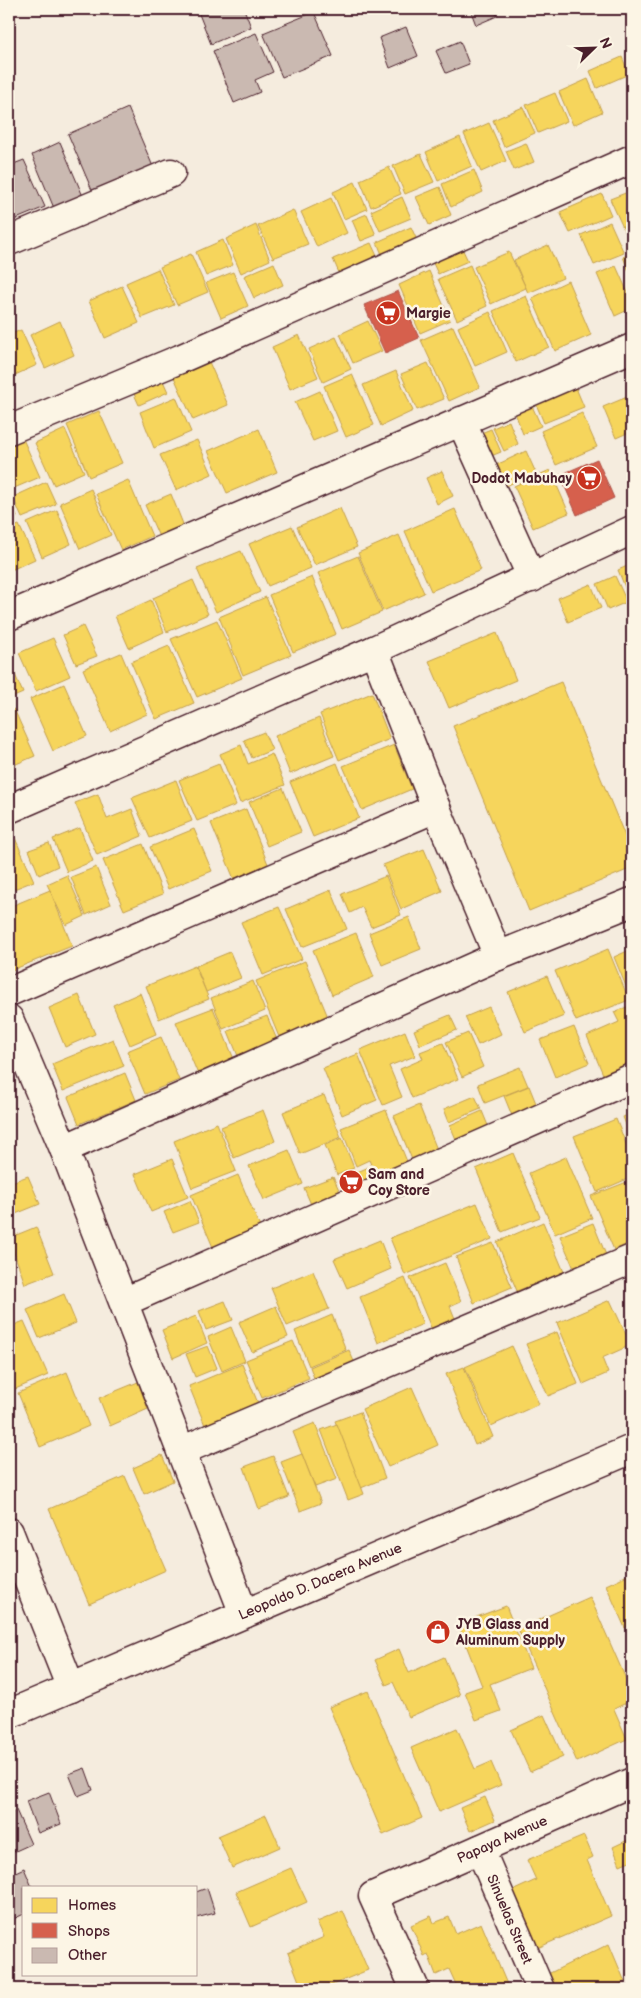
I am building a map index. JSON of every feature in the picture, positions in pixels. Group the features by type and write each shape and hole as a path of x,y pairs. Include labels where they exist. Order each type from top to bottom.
{"street":[{"path":"9,430 180,359 632,159"},
{"path":"9,241 171,173"},
{"path":"9,616 632,348"},
{"path":"461,422 532,578"},
{"path":"9,809 374,650 632,530"},
{"path":"374,650 436,808 498,956"},
{"path":"9,992 436,808"},
{"path":"64,1149 498,956 632,902"},
{"path":"9,1019 64,1149 244,1614"},
{"path":"124,1302 632,1078"},
{"path":"181,1451 632,1260"},
{"name":"Leopoldo D. Dacera Avenue","path":"9,1714 632,1449"},
{"path":"9,1532 71,1688"},
{"name":"Papaya Avenue","path":"414,1989 373,1896 632,1782"},
{"name":"Sinuelas Street","path":"480,1849 540,1989"}],"building: Homes":[{"path":"622,57 629,74 597,88 590,71"},
{"path":"588,79 602,112 573,125 559,92"},
{"path":"555,93 567,121 538,133 526,105"},
{"path":"523,107 535,133 504,147 493,120"},
{"path":"489,123 506,161 481,172 464,134"},
{"path":"460,137 472,166 438,181 426,152"},
{"path":"526,143 534,162 514,170 506,151"},
{"path":"421,154 434,182 405,194 393,166"},
{"path":"389,167 401,194 371,207 360,180"},
{"path":"474,170 483,192 451,207 442,184"},
{"path":"355,182 367,209 344,219 333,192"},
{"path":"440,187 451,215 429,225 416,197"},
{"path":"628,192 632,202 632,229 625,232 610,199"},
{"path":"602,194 611,215 570,233 560,212"},
{"path":"402,197 411,218 380,231 371,211"},
{"path":"331,198 347,233 317,247 301,212"},
{"path":"293,210 308,244 273,258 258,226"},
{"path":"367,214 376,235 361,241 352,220"},
{"path":"610,222 624,253 594,265 581,235"},
{"path":"256,225 270,260 241,273 226,239"},
{"path":"411,227 420,247 385,262 377,242"},
{"path":"223,240 233,265 206,276 196,252"},
{"path":"371,243 377,256 339,273 333,259"},
{"path":"548,245 563,278 528,293 514,260"},
{"path":"461,246 468,261 438,274 431,259"},
{"path":"509,252 526,288 491,304 474,267"},
{"path":"632,253 632,278 623,257"},
{"path":"191,254 208,292 177,305 160,267"},
{"path":"274,263 283,285 254,298 244,276"},
{"path":"470,265 487,306 457,320 438,279"},
{"path":"616,266 632,302 632,308 615,316 597,274"},
{"path":"158,269 174,305 142,318 126,283"},
{"path":"429,271 450,320 420,333 399,285"},
{"path":"233,272 248,306 221,318 206,283"},
{"path":"568,281 591,335 555,351 532,298"},
{"path":"122,286 139,323 105,338 89,301"},
{"path":"526,296 549,347 516,362 493,311"},
{"path":"490,312 507,352 475,366 458,327"},
{"path":"60,321 74,355 45,368 30,335"},
{"path":"368,321 382,351 353,363 340,334"},
{"path":"453,326 480,387 449,401 421,340"},
{"path":"21,330 37,365 13,376 9,367 9,335"},
{"path":"299,335 318,377 290,389 272,347"},
{"path":"336,337 351,369 323,382 309,349"},
{"path":"209,362 228,405 193,420 174,377"},
{"path":"428,363 444,399 417,410 401,374"},
{"path":"396,371 413,411 381,426 363,385"},
{"path":"159,372 168,392 139,405 130,385"},
{"path":"352,374 374,425 346,437 324,386"},
{"path":"576,388 584,407 544,423 536,404"},
{"path":"320,391 337,431 313,441 295,402"},
{"path":"632,395 632,431 616,438 603,407"},
{"path":"176,397 191,432 154,448 140,412"},
{"path":"532,406 541,426 523,434 515,413"},
{"path":"99,411 122,463 89,477 67,425"},
{"path":"582,413 597,447 556,465 541,431"},
{"path":"509,421 518,444 504,451 493,428"},
{"path":"65,429 84,472 54,485 35,443"},
{"path":"259,429 277,472 227,493 208,451"},
{"path":"491,429 501,452 481,460 471,437"},
{"path":"23,439 40,477 12,489 9,482 9,445"},
{"path":"197,440 212,474 176,490 160,455"},
{"path":"526,451 536,473 501,488 492,467"},
{"path":"550,470 569,513 533,528 514,486"},
{"path":"442,471 453,496 437,504 426,478"},
{"path":"128,480 152,536 121,550 96,494"},
{"path":"46,482 56,504 22,518 13,497"},
{"path":"91,489 111,535 80,549 60,503"},
{"path":"171,494 185,529 160,539 145,505"},
{"path":"9,498 17,517 9,520"},
{"path":"340,508 357,547 315,565 297,527"},
{"path":"455,509 481,570 431,591 405,531"},
{"path":"57,510 71,544 42,557 27,523"},
{"path":"19,525 35,559 9,571 9,529"},
{"path":"292,526 311,568 268,586 249,544"},
{"path":"399,535 424,593 383,611 358,553"},
{"path":"241,551 260,592 216,612 197,569"},
{"path":"358,556 382,612 342,629 318,573"},
{"path":"632,564 632,595 629,597 618,570"},
{"path":"615,576 627,602 608,610 597,584"},
{"path":"312,577 336,634 293,652 269,595"},
{"path":"193,580 208,614 167,632 153,598"},
{"path":"591,584 601,608 568,622 558,598"},
{"path":"266,597 291,655 243,675 219,617"},
{"path":"151,600 164,632 129,648 115,616"},
{"path":"217,620 242,678 197,697 171,639"},
{"path":"83,626 97,656 76,664 63,635"},
{"path":"497,633 516,680 449,708 429,661"},
{"path":"53,638 70,676 36,691 19,653"},
{"path":"169,646 194,703 156,719 131,662"},
{"path":"121,653 147,714 110,731 83,669"},
{"path":"9,661 23,693 9,699"},
{"path":"561,682 632,853 632,868 529,911 453,726"},
{"path":"64,684 87,736 53,751 30,699"},
{"path":"372,693 390,739 339,760 320,714"},
{"path":"14,709 35,756 9,767 9,712"},
{"path":"319,718 334,756 290,774 275,736"},
{"path":"264,732 272,750 252,758 244,740"},
{"path":"241,745 248,764 272,754 285,785 240,803 220,754"},
{"path":"394,745 412,789 362,810 343,766"},
{"path":"337,763 359,818 313,837 290,782"},
{"path":"219,764 236,805 197,821 179,780"},
{"path":"176,780 192,821 150,838 132,798"},
{"path":"283,788 301,832 267,846 249,802"},
{"path":"98,794 107,819 132,809 142,836 97,855 75,803"},
{"path":"246,809 268,864 234,879 211,823"},
{"path":"80,828 93,861 67,872 53,839"},
{"path":"194,829 212,871 168,889 150,847"},
{"path":"15,838 34,881 9,891 9,841"},
{"path":"49,843 58,866 39,875 29,850"},
{"path":"143,844 163,894 124,910 103,860"},
{"path":"424,849 442,891 401,909 383,865"},
{"path":"96,867 111,904 86,915 71,877"},
{"path":"67,875 85,916 66,925 47,884"},
{"path":"386,876 401,915 371,927 362,907 350,913 342,894"},
{"path":"50,890 72,946 12,970 9,962 9,907"},
{"path":"331,890 347,929 302,947 286,909"},
{"path":"279,907 302,959 263,975 241,922"},
{"path":"409,917 421,949 382,965 369,933"},
{"path":"356,933 374,977 332,995 313,950"},
{"path":"608,949 629,1000 576,1021 555,971"},
{"path":"632,949 632,995 630,996 614,957"},
{"path":"230,952 241,978 206,992 196,966"},
{"path":"305,961 328,1017 279,1037 256,981"},
{"path":"195,966 209,999 159,1019 146,986"},
{"path":"547,976 564,1016 525,1032 508,992"},
{"path":"253,981 265,1011 223,1029 211,998"},
{"path":"140,993 156,1034 130,1045 113,1005"},
{"path":"79,995 95,1034 65,1047 49,1008"},
{"path":"632,1005 632,1068 605,1079 587,1036 619,1022 614,1012"},
{"path":"489,1007 501,1034 478,1045 465,1017"},
{"path":"213,1008 236,1064 200,1079 176,1022"},
{"path":"450,1015 457,1030 420,1045 414,1030"},
{"path":"267,1016 277,1040 238,1056 228,1031"},
{"path":"574,1027 589,1063 555,1077 540,1040"},
{"path":"405,1031 415,1056 389,1066 402,1097 383,1105 360,1050"},
{"path":"468,1033 483,1067 462,1077 446,1042"},
{"path":"161,1037 179,1080 145,1094 127,1051"},
{"path":"113,1039 124,1066 63,1091 52,1064"},
{"path":"443,1043 458,1079 412,1098 400,1069 423,1059 420,1052"},
{"path":"358,1054 377,1100 342,1115 323,1068"},
{"path":"520,1067 528,1086 485,1103 478,1084"},
{"path":"125,1073 136,1100 79,1124 68,1097"},
{"path":"529,1086 542,1118 517,1128 504,1096"},
{"path":"324,1095 341,1137 300,1154 283,1112"},
{"path":"475,1096 481,1109 449,1122 444,1109"},
{"path":"419,1105 438,1152 413,1162 394,1116"},
{"path":"263,1110 275,1141 234,1158 221,1127"},
{"path":"386,1110 408,1164 376,1176 369,1160 356,1166 341,1128"},
{"path":"482,1111 493,1138 461,1151 450,1125"},
{"path":"632,1113 632,1140 623,1117"},
{"path":"616,1119 632,1159 632,1177 597,1192 574,1136"},
{"path":"217,1123 236,1171 192,1188 174,1141"},
{"path":"342,1138 354,1168 337,1175 325,1145"},
{"path":"289,1150 303,1184 264,1200 249,1166"},
{"path":"513,1153 540,1217 502,1232 476,1169"},
{"path":"566,1157 592,1218 555,1234 529,1173"},
{"path":"172,1159 188,1197 151,1212 135,1174"},
{"path":"369,1167 378,1188 358,1196 350,1175"},
{"path":"238,1175 262,1232 215,1252 191,1195"},
{"path":"28,1176 40,1204 13,1215 9,1204 9,1183"},
{"path":"333,1177 342,1196 313,1209 304,1188"},
{"path":"632,1180 632,1242 614,1250 591,1196"},
{"path":"190,1201 199,1222 173,1232 164,1212"},
{"path":"477,1203 492,1239 405,1275 390,1238"},
{"path":"543,1222 564,1272 517,1291 497,1242"},
{"path":"593,1223 608,1260 576,1273 560,1236"},
{"path":"36,1227 54,1273 25,1284 9,1238"},
{"path":"380,1240 391,1269 347,1288 334,1259"},
{"path":"493,1243 512,1287 474,1303 456,1257"},
{"path":"445,1263 461,1301 450,1306 456,1321 432,1330 410,1278"},
{"path":"313,1271 329,1309 287,1326 271,1288"},
{"path":"405,1278 423,1324 378,1343 360,1297"},
{"path":"64,1294 76,1323 39,1338 27,1310"},
{"path":"610,1300 631,1345 602,1358 608,1373 583,1384 557,1323"},
{"path":"225,1301 233,1320 206,1330 199,1311"},
{"path":"276,1306 288,1337 252,1352 239,1322"},
{"path":"332,1315 346,1350 309,1366 295,1331"},
{"path":"196,1316 207,1343 173,1358 162,1330"},
{"path":"24,1321 48,1375 13,1390 9,1379 9,1327"},
{"path":"231,1327 245,1361 222,1371 208,1337"},
{"path":"557,1332 578,1384 548,1396 526,1344"},
{"path":"293,1341 309,1378 262,1398 246,1360"},
{"path":"208,1346 217,1368 195,1377 186,1354"},
{"path":"512,1346 539,1404 491,1426 465,1367"},
{"path":"349,1350 359,1373 318,1389 310,1367"},
{"path":"242,1364 262,1413 209,1435 189,1386"},
{"path":"464,1367 493,1437 475,1445 446,1374"},
{"path":"67,1372 89,1426 40,1447 18,1393"},
{"path":"138,1382 148,1409 110,1426 99,1398"},
{"path":"412,1387 438,1445 388,1467 362,1409"},
{"path":"360,1412 385,1478 361,1488 335,1421"},
{"path":"315,1423 337,1479 315,1487 293,1432"},
{"path":"337,1424 364,1494 348,1500 321,1430"},
{"path":"302,1454 321,1503 300,1511 281,1462"},
{"path":"162,1455 173,1481 144,1494 133,1468"},
{"path":"273,1456 289,1497 259,1509 244,1467"},
{"path":"125,1476 166,1570 89,1604 49,1509"},
{"path":"632,1573 632,1624 625,1628 606,1585"},
{"path":"590,1597 632,1693 632,1700 614,1709 627,1739 577,1762 518,1629"},
{"path":"506,1606 531,1668 490,1684 501,1711 476,1720 465,1692 482,1686 458,1624"},
{"path":"399,1649 409,1673 444,1657 460,1695 409,1717 393,1682 386,1685 375,1660"},
{"path":"368,1691 422,1818 383,1835 329,1707"},
{"path":"544,1715 563,1757 530,1772 511,1730"},
{"path":"457,1728 475,1769 491,1762 501,1785 439,1812 411,1748"},
{"path":"485,1797 495,1820 470,1831 460,1808"},
{"path":"266,1815 280,1847 232,1868 218,1836"},
{"path":"584,1836 593,1857 587,1860 611,1916 535,1949 510,1892 536,1880 527,1860"},
{"path":"632,1838 632,1860 620,1865 613,1847"},
{"path":"291,1868 307,1902 251,1927 236,1892"},
{"path":"343,1911 368,1970 322,1989 302,1989 288,1953 324,1937 317,1922"},
{"path":"431,1916 434,1923 449,1917 456,1934 481,1923 509,1989 458,1989 449,1969 436,1975 428,1954 424,1956 411,1925"},
{"path":"609,1944 625,1982 608,1989 555,1989 548,1974"}],"building: Shops":[{"path":"398,291 419,338 385,353 364,305"},
{"path":"597,459 614,498 577,515 560,475"}],"building: Other":[{"path":"197,9 244,9 251,27 211,44"},
{"path":"470,9 494,9 497,16 476,25"},
{"path":"314,12 333,56 282,77 263,33"},
{"path":"406,27 418,56 390,68 379,38"},
{"path":"256,33 273,72 255,80 260,92 234,103 213,51"},
{"path":"460,41 469,64 446,73 436,51"},
{"path":"128,108 157,176 97,202 68,134"},
{"path":"60,142 85,201 56,213 32,155"},
{"path":"9,159 11,165 24,160 45,207 9,222"},
{"path":"85,1768 93,1790 78,1796 69,1774"},
{"path":"49,1792 61,1824 38,1833 26,1801"},
{"path":"16,1810 31,1844 9,1854 9,1814"},
{"path":"24,1868 32,1886 22,1886 22,1915 9,1921 9,1875"},
{"path":"207,1888 215,1913 198,1917 198,1891"}],"place":[{"name":"Margie","path":"388,313"},
{"name":"Dodot Mabuhay","path":"589,478"},
{"name":"Sam and Coy Store","path":"351,1182"},
{"name":"JYB Glass and Aluminum Supply","path":"438,1632"}]}
